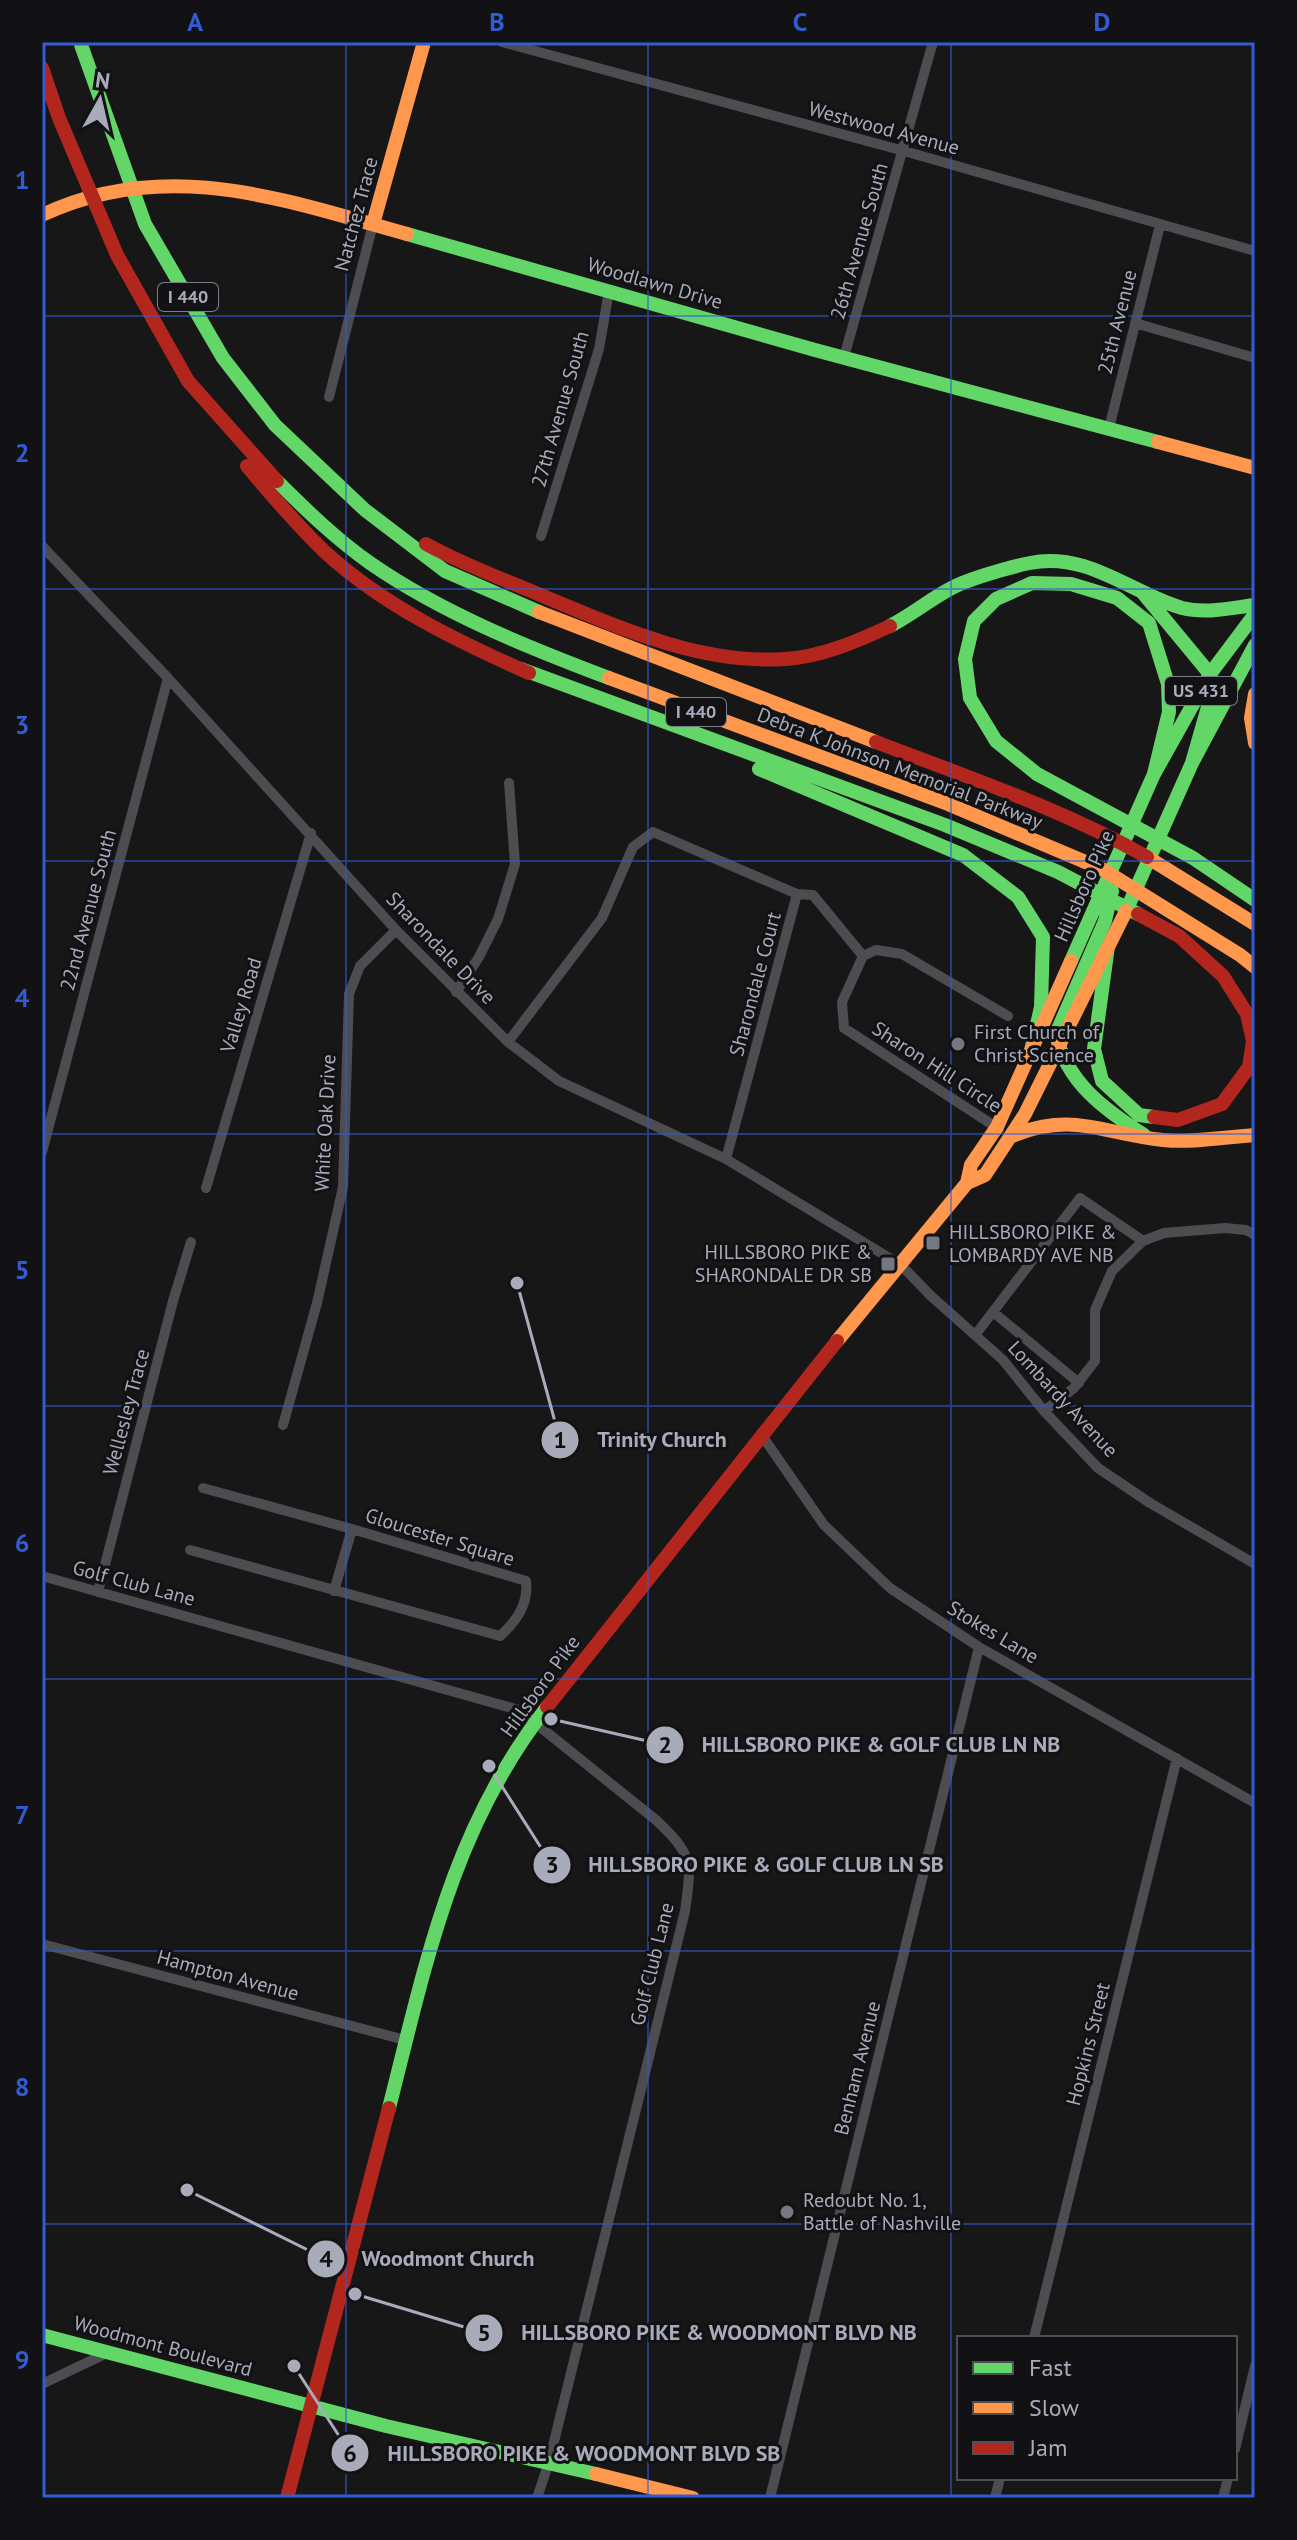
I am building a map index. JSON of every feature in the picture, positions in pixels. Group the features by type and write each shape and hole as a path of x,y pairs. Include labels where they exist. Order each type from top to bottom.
{"main road":[{"name":"Debra K Johnson Memorial Parkway","path":"80,42 145,224 223,358 275,425 365,510 445,571 574,628 979,781 1112,837 1255,924"},
{"name":"Natchez Trace","path":"373,224 424,42"},
{"name":"Debra K Johnson Memorial Parkway","path":"42,68 59,118 117,255 188,381 248,451 312,516 369,562 430,600 559,659 948,804 1102,869 1255,967"},
{"name":"Woodlawn Drive","path":"49,212 121,188 190,184 271,196 844,357 1255,468"},
{"path":"188,381 212,422 304,532 366,584 427,623 521,669 963,855 1007,888 1018,897 1043,937 1041,1007 1030,1055"},
{"path":"365,510 453,559 599,619 659,640 721,656 786,659 830,650 910,616 950,588 1032,562 1063,562 1097,569 1179,607 1203,612 1255,605"},
{"path":"1154,774 1169,712 1168,684 1149,623 1117,598 1071,584 1032,583 996,599 974,621 965,659 970,698 996,741 1037,774 1193,858 1255,900"},
{"path":"1141,591 1210,674 1212,693 1192,763"},
{"name":"Hillsboro Pike","path":"967,1183 985,1175 1012,1136 1058,1049 1108,946 1106,921 1113,895 1111,874 1154,774 1210,674 1255,614"},
{"name":"Hillsboro Pike","path":"287,2498 313,2407 405,2040 452,1876 476,1821 503,1771 535,1722 761,1434 967,1183 971,1165 997,1127 1030,1055 1167,818 1192,763 1255,645"},
{"path":"521,669 945,825 1058,872 1179,936 1223,976 1247,1014 1253,1041 1249,1067 1222,1104 1178,1120 1139,1115 1102,1081 1094,1049 1108,946"},
{"path":"1255,694 1251,718 1255,743"},
{"path":"1106,921 1061,1019 1056,1034 1058,1049 1086,1091 1116,1118 1144,1135"},
{"path":"1012,1136 1031,1126 1070,1121 1163,1140 1255,1135"},
{"name":"Woodmont Boulevard","path":"42,2335 386,2426 693,2498"}],"street":[{"name":"Westwood Avenue","path":"502,42 904,151 1255,251"},
{"name":"26th Avenue South","path":"844,357 933,42"},
{"name":"Natchez Trace","path":"329,397 373,224"},
{"name":"25th Avenue","path":"1109,428 1160,225"},
{"name":"27th Avenue South","path":"541,536 599,349 609,291"},
{"path":"1135,323 1255,358"},
{"name":"Sharondale Drive","path":"42,546 311,833 396,930 508,1042 559,1081 726,1159 901,1265"},
{"name":"22nd Avenue South","path":"42,1152 168,678"},
{"path":"456,992 479,957 498,919 515,864 509,783"},
{"name":"Sharondale Court","path":"508,1042 602,918 633,847 653,832 797,894 726,1159"},
{"name":"Valley Road","path":"206,1188 311,833"},
{"path":"797,894 813,895 863,956 876,950 902,954 1008,1016"},
{"name":"White Oak Drive","path":"283,1425 317,1303 343,1187 349,994 360,966 396,930"},
{"name":"Sharon Hill Circle","path":"863,956 842,1002 844,1028 1012,1136"},
{"path":"976,1334 1080,1198 1143,1241"},
{"path":"1044,1411 1079,1383 1095,1361 1095,1310 1112,1271 1143,1241 1164,1233 1225,1228 1246,1230 1255,1235"},
{"name":"Wellesley Trace","path":"98,1592 191,1242"},
{"name":"Lombardy Avenue","path":"901,1265 1003,1360 1044,1411 1098,1468 1150,1503 1255,1564"},
{"path":"991,1315 1079,1383"},
{"name":"Stokes Lane","path":"761,1434 824,1525 890,1588 979,1647 1255,1803"},
{"name":"Gloucester Square","path":"190,1550 500,1636 514,1624 526,1598 526,1581 203,1488"},
{"path":"334,1591 352,1529"},
{"name":"Golf Club Lane","path":"42,1576 519,1710 674,1836 686,1855 691,1877 685,1911 549,2462 537,2498"},
{"name":"Benham Avenue","path":"770,2498 979,1647"},
{"name":"Hopkins Street","path":"1034,2336 1177,1758"},
{"name":"Hampton Avenue","path":"42,1944 405,2040"},
{"path":"42,2384 109,2352"},
{"path":"1237,2441 1255,2366"}],"traffic: fast":[{"path":"80,42 145,224 223,358 275,425 365,510 445,571 539,612"},
{"path":"407,234 815,350 1158,442"},
{"path":"277,481 345,544 426,598 486,628 609,678"},
{"path":"890,626 955,586 1021,565 1051,561 1090,568 1163,601 1191,610 1255,605"},
{"path":"1154,774 1169,712 1168,684 1149,623 1117,598 1071,584 1032,583 996,599 974,621 965,659 970,698 996,741 1037,774 1193,858 1255,900"},
{"path":"1143,593 1210,674 1212,693 1192,763"},
{"path":"1071,961 1154,774 1210,674 1255,614"},
{"path":"1126,911 1192,763 1255,645"},
{"path":"521,669 945,825 1058,872 1138,914"},
{"path":"759,769 963,855 1018,897 1043,937 1041,1007 1030,1055"},
{"path":"1112,891 1105,921 1056,1034 1068,1067 1089,1093 1144,1135"},
{"path":"1108,946 1094,1049 1102,1081 1139,1115 1154,1117"},
{"path":"389,2108 430,1949 465,1849 487,1800 514,1753 547,1707"},
{"path":"42,2335 386,2426 596,2474"}],"traffic: slow":[{"path":"373,224 424,42"},
{"path":"42,215 88,197 134,188 180,186 270,197 407,234"},
{"path":"1158,442 1255,468"},
{"path":"539,612 876,742"},
{"path":"609,678 948,804 1102,869 1255,967"},
{"path":"1255,694 1251,718 1255,743"},
{"path":"1147,857 1255,924"},
{"path":"967,1183 985,1175 1025,1114 1126,911"},
{"path":"837,1341 967,1183 971,1165 997,1127 1071,961"},
{"path":"1012,1136 1053,1125 1088,1126 1174,1141 1255,1135"},
{"path":"596,2474 693,2498"}],"traffic: jam":[{"path":"42,68 59,118 117,255 188,381 277,481"},
{"path":"247,466 325,552 372,589 448,635 529,673"},
{"path":"426,544 628,630 690,650 721,656 799,658 839,647 890,626"},
{"path":"876,742 1048,809 1147,857"},
{"path":"1138,914 1179,936 1223,976 1247,1014 1253,1041 1249,1067 1222,1104 1178,1120 1154,1117"},
{"path":"547,1707 837,1341"},
{"path":"287,2498 389,2108"}],"place":[{"name":"First Church of Christ Science","path":"958,1044"},
{"name":"HILLSBORO PIKE & LOMBARDY AVE NB","path":"933,1243"},
{"name":"HILLSBORO PIKE & SHARONDALE DR SB","path":"888,1264"},
{"name":"Trinity Church","path":"517,1283"},
{"name":"HILLSBORO PIKE & GOLF CLUB LN NB","path":"551,1719"},
{"name":"HILLSBORO PIKE & GOLF CLUB LN SB","path":"489,1766"},
{"name":"Woodmont Church","path":"187,2190"},
{"name":"Redoubt No. 1, Battle of Nashville","path":"787,2212"},
{"name":"HILLSBORO PIKE & WOODMONT BLVD NB","path":"355,2294"},
{"name":"HILLSBORO PIKE & WOODMONT BLVD SB","path":"294,2366"}]}
